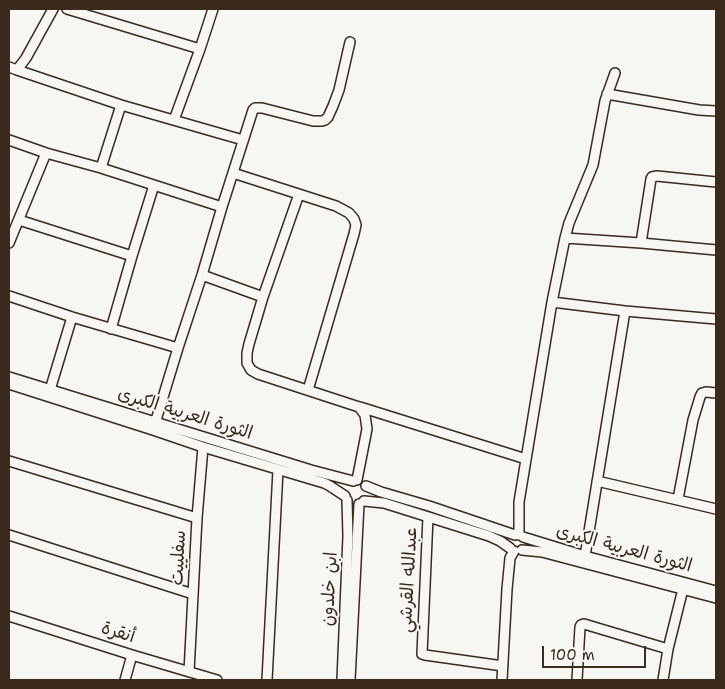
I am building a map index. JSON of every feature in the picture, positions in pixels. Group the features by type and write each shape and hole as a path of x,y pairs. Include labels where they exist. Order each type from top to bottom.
{"street":[{"path":"13,68 26,58 53,9"},
{"path":"67,9 200,49"},
{"path":"174,120 213,9"},
{"path":"155,426 253,110 255,108 262,108 314,121 322,122 325,120 339,90 350,42"},
{"path":"13,68 121,105 243,140"},
{"path":"502,680 508,570 510,558 515,550 525,545 525,542 519,536 519,502 552,302 569,222 593,165 608,94 615,73"},
{"path":"608,94 699,110 716,111"},
{"path":"101,168 121,105"},
{"path":"9,140 222,207"},
{"path":"9,243 46,153"},
{"path":"233,173 336,206 349,213 354,219 356,225 354,234 308,390"},
{"path":"641,243 652,177 716,182"},
{"path":"111,329 154,185"},
{"path":"299,194 263,297 249,344 247,363 251,370 258,374 359,407 526,459"},
{"path":"19,220 132,256"},
{"path":"565,238 716,250"},
{"path":"202,275 263,297"},
{"path":"9,296 111,329 178,348"},
{"path":"552,302 716,319"},
{"path":"585,556 625,311"},
{"path":"50,390 72,317"},
{"name":"الثورة العربية الكبرى","path":"9,377 310,475 346,498"},
{"name":"الثورة العربية الكبرى","path":"9,385 155,426 203,447 278,470 355,481"},
{"path":"678,499 697,403 702,393 716,393"},
{"path":"355,481 367,429 365,415 359,407"},
{"name":"سفلييت","path":"189,672 197,518 203,447"},
{"path":"9,461 197,518"},
{"path":"267,680 278,470"},
{"path":"596,480 716,509"},
{"path":"355,481 364,483 366,486 368,494 361,502 353,504 346,498 344,492 347,485 355,481"},
{"name":"الثورة العربية الكبرى","path":"366,486 716,598"},
{"name":"ابن خلدون","path":"342,680 348,536 346,498"},
{"name":"الثورة العربية الكبرى","path":"361,502 384,503 489,536 515,550 537,551 683,586 716,591"},
{"name":"ابن خلدون","path":"350,680 361,502"},
{"name":"عبدالله القرشي","path":"428,517 422,654 503,666"},
{"path":"9,535 193,594"},
{"path":"515,550 508,543 510,537 519,536"},
{"path":"663,680 668,649 683,586"},
{"name":"أنقرة","path":"9,616 217,680"},
{"path":"577,680 581,624 668,649"},
{"path":"125,680 132,655"}]}
